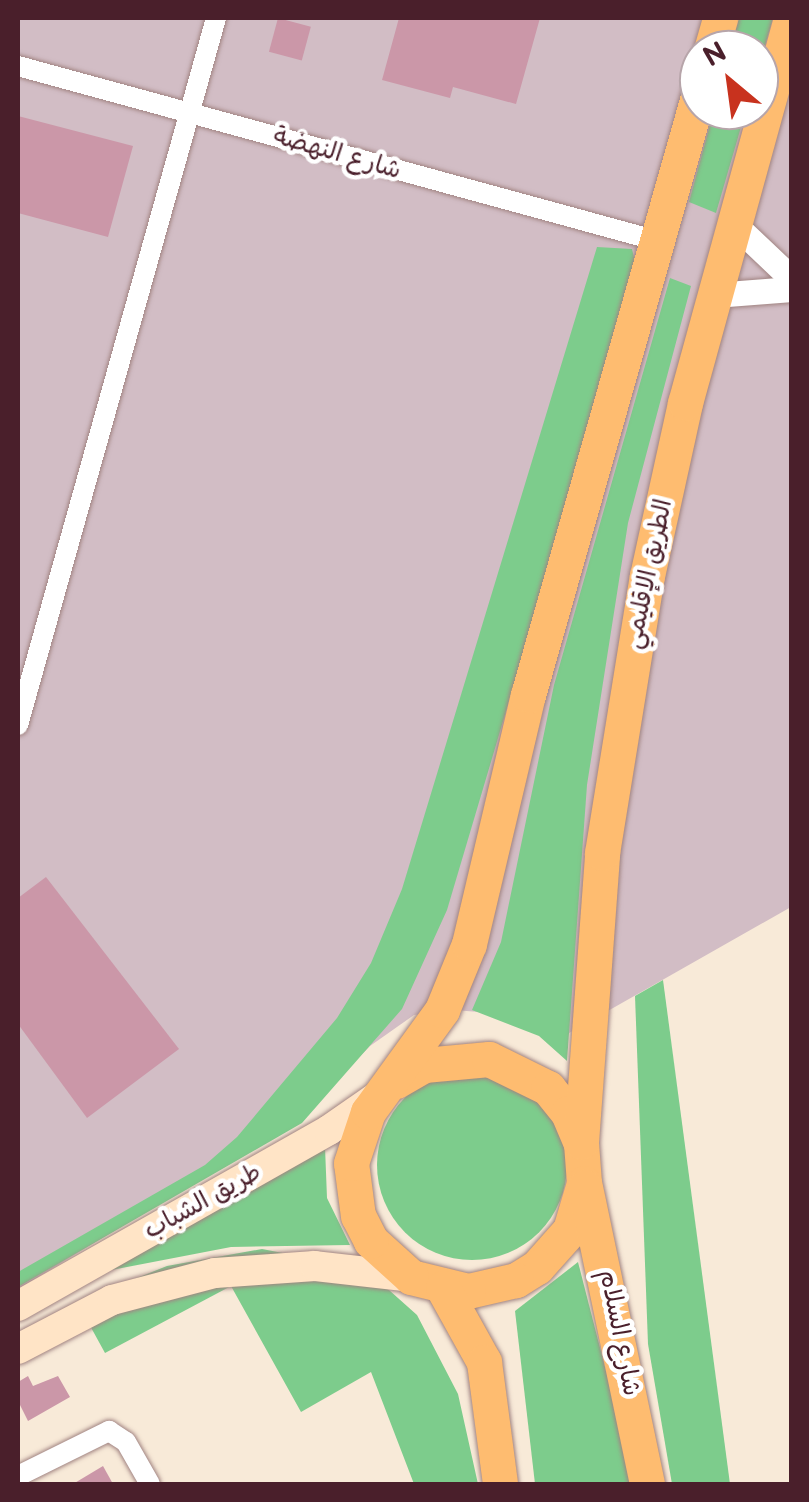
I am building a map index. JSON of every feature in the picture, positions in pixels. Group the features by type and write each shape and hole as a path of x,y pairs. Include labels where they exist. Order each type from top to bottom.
{"highway":[{"name":"الطريق الإقليمي","path":"581,1144 600,870 620,720 646,576 732,222 790,18"},
{"path":"500,1484 484,1362 427,1282 371,1240 352,1190 356,1137 442,1010 470,944 528,696 689,130"},
{"path":"390,1086 424,1065 490,1058 548,1088 581,1144 584,1184 570,1230 537,1267 492,1288 427,1282"},
{"name":"شارع السلام","path":"584,1184 647,1484"}],"main road":[{"name":"طريق الشباب","path":"18,1306 329,1130 390,1086"},
{"path":"18,1349 112,1300 191,1277 315,1266 427,1282"}],"street":[{"path":"18,725 216,18"},
{"name":"شارع النهضة","path":"18,66 658,241"},
{"path":"732,222 792,279"},
{"path":"714,295 792,289"},
{"path":"18,1476 109,1431 126,1442 150,1484"}],"shaded area":[{"path":"18,18 791,18 791,907 562,1037 515,1015 454,1010 414,1015 370,1046 299,1119 18,1289"}],"green space":[{"path":"739,18 773,18 770,30 736,30"},
{"path":"709,130 740,130 716,213 689,202"},
{"path":"597,247 632,249 637,270 447,910 402,1009 302,1123 18,1287 18,1272 205,1165 237,1137 337,1018 371,963 402,889"},
{"path":"670,278 691,286 628,523 587,785 567,1061 539,1036 472,1010 501,942 554,685"},
{"path":"663,980 730,1484 672,1484 648,1344 635,996"},
{"path":"472,1070 508,1078 539,1098 559,1129 567,1165 559,1201 539,1232 508,1252 472,1260 436,1252 405,1232 385,1201 377,1165 385,1129 405,1098 436,1078"},
{"path":"325,1147 327,1198 350,1245 231,1247 101,1272"},
{"path":"262,1249 345,1265 389,1290 417,1315 458,1394 478,1484 414,1484 371,1372 301,1412 231,1286 105,1353 77,1302 167,1266"},
{"path":"578,1262 635,1484 535,1484 515,1311"}],"building":[{"path":"278,18 311,27 302,61 269,52"},
{"path":"399,18 540,18 516,104 453,87 450,98 382,80"},
{"path":"18,116 133,146 108,237 18,213"},
{"path":"46,877 179,1049 87,1118 18,1024 18,898"},
{"path":"28,1376 33,1386 58,1376 70,1397 28,1421 18,1401 18,1382"},
{"path":"103,1466 113,1484 73,1484"}]}
